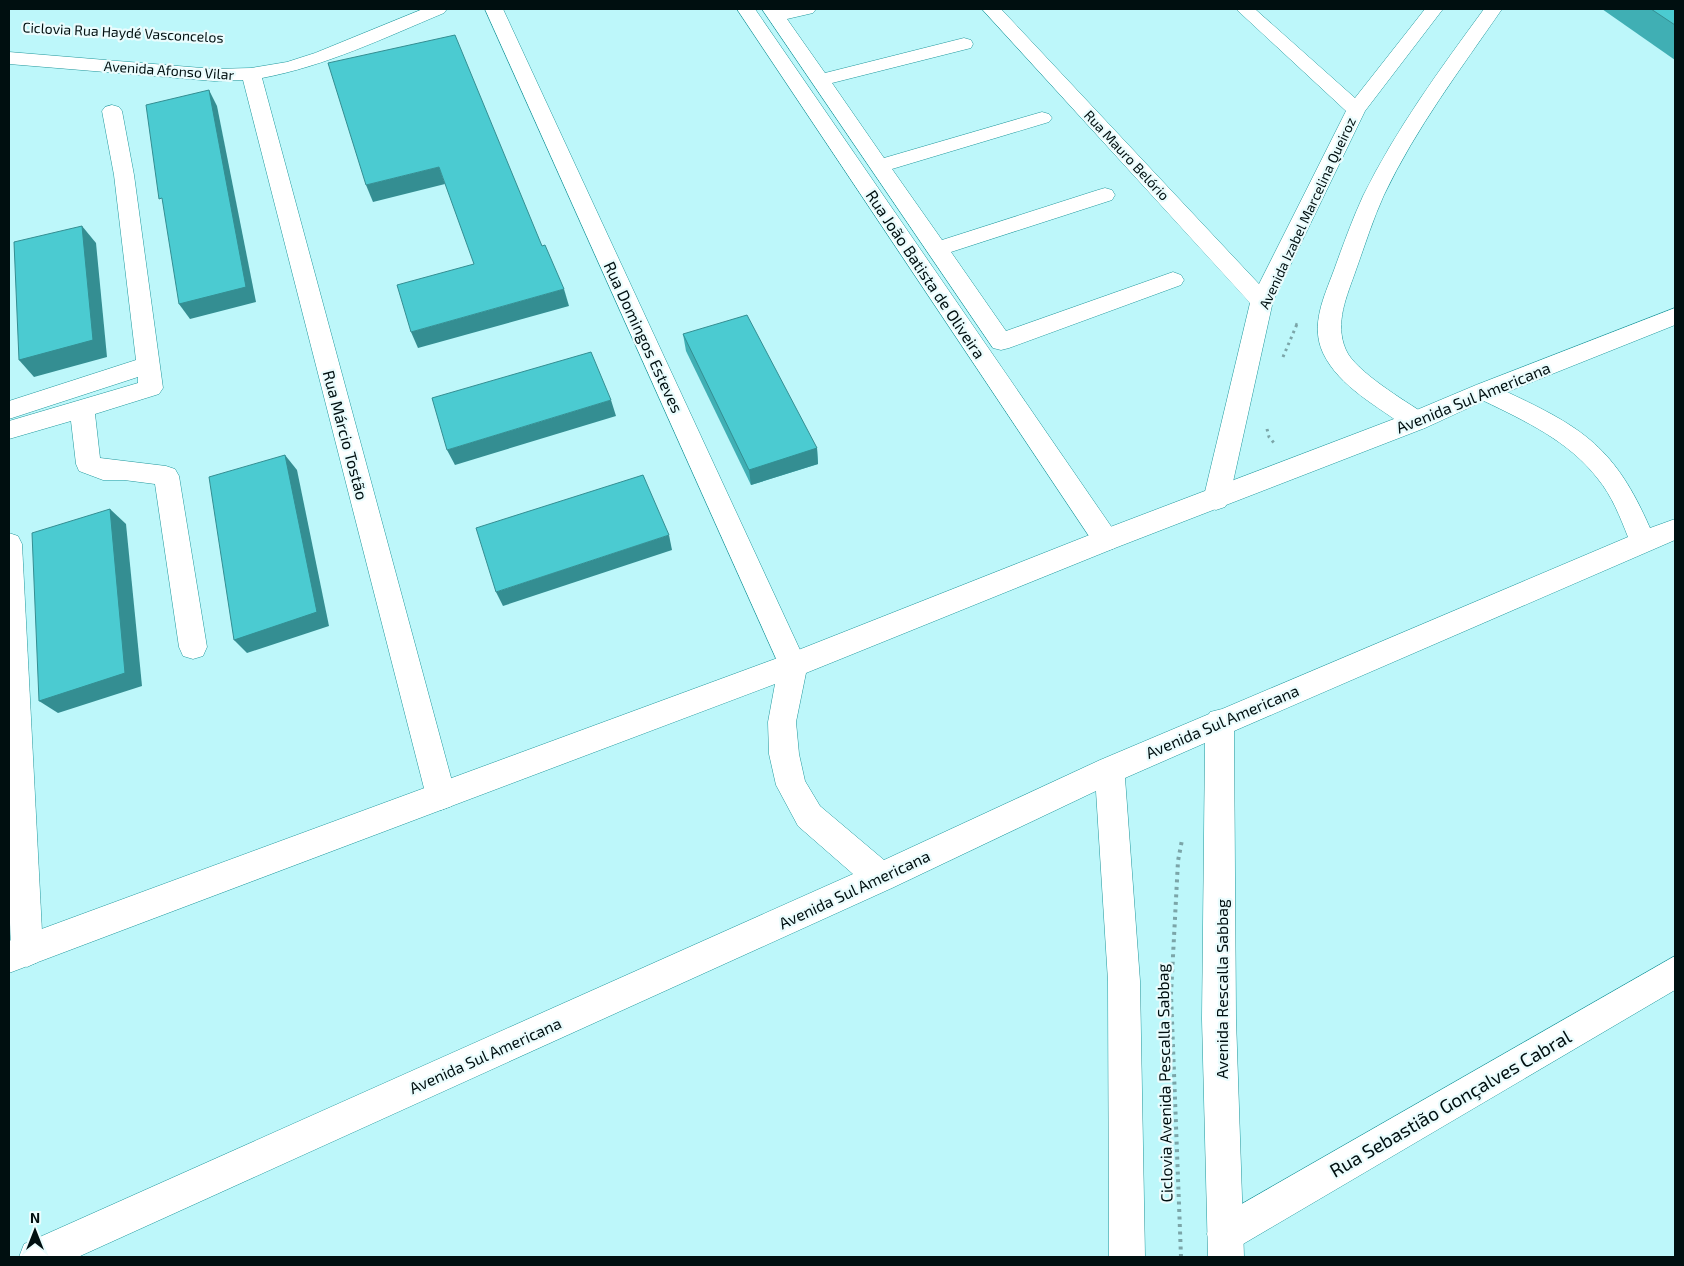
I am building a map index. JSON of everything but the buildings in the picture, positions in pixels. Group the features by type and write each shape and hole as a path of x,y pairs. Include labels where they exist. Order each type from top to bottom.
{"street":[{"name":"Avenida Afonso Vilar","path":"9,58 214,76 251,74 290,67 322,57 438,9"},
{"name":"Rua Domingos Esteves","path":"494,9 793,665"},
{"name":"Rua João Batista de Oliveira","path":"746,9 1106,540"},
{"path":"807,9 774,13 1001,342 1173,280"},
{"name":"Rua Mauro Belório","path":"992,9 1262,301"},
{"path":"1244,9 1356,110"},
{"name":"Avenida Izabel Marcelina Queiroz","path":"1216,500 1262,301 1356,110 1434,9"},
{"path":"1416,421 1354,376 1336,355 1330,334 1329,315 1373,198 1394,158 1412,126 1493,9"},
{"path":"821,80 964,44"},
{"name":"Rua Márcio Tostão","path":"251,74 441,796"},
{"path":"9,430 151,388 124,175 112,111"},
{"path":"879,166 1042,118"},
{"path":"937,250 1105,195"},
{"name":"Avenida Sul Americana","path":"18,954 793,665 1106,540 1216,500 1416,421 1484,391 1675,316"},
{"path":"9,410 147,365"},
{"path":"1484,391 1536,416 1574,438 1594,457 1620,490 1644,543"},
{"path":"82,409 88,464 103,470 124,470 166,476 193,647"},
{"name":"Avenida Sul Americana","path":"37,1257 881,877 1220,721 1675,530"},
{"path":"9,544 18,954"},
{"path":"793,665 782,722 784,754 791,785 809,816 881,877"},
{"name":"Avenida Rescalla Sabbag","path":"1220,721 1220,1019 1226,1246"},
{"path":"1110,770 1124,981 1127,1257"},
{"name":"Rua Sebastião Gonçalves Cabral","path":"1226,1246 1675,972"}],"path":[{"name":"Ciclovia Avenida Pescalla Sabbag","path":"1181,1257 1171,994 1178,861 1182,833"}]}
